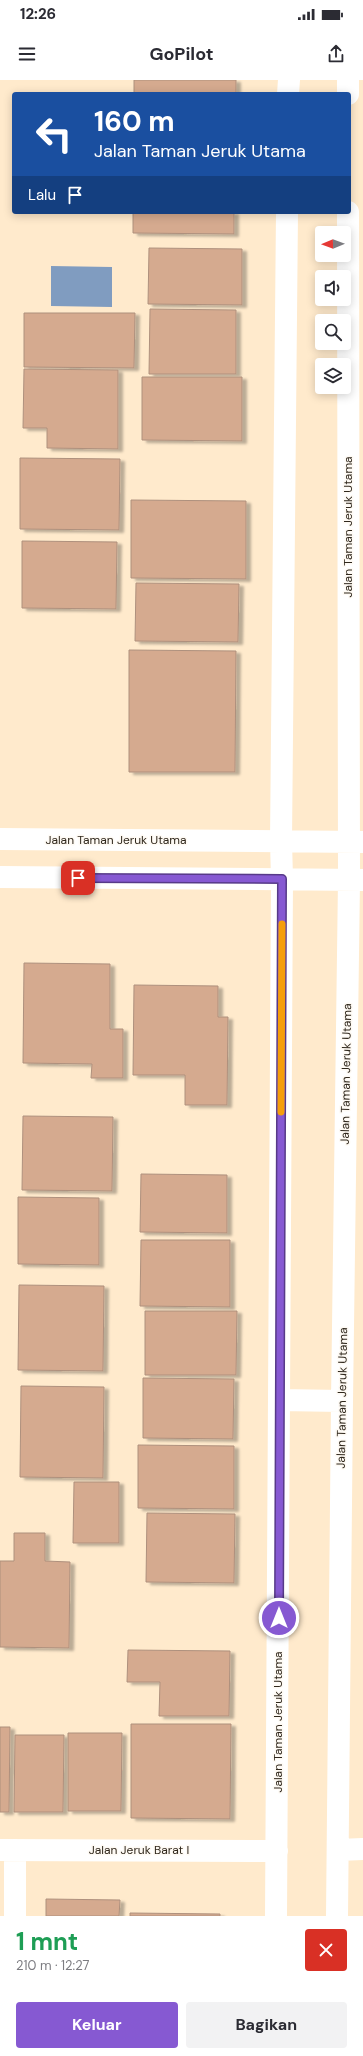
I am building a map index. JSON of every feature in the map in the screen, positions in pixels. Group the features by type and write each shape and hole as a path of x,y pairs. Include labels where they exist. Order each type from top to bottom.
{"street":[{"path":"288,92 289,80"},
{"path":"348,80 348,92"},
{"name":"Jalan Taman Jeruk Utama","path":"276,1916 280,1400 281,841 287,214"},
{"name":"Jalan Taman Jeruk Utama","path":"337,1916 342,1401 356,880 348,214"},
{"name":"Jalan Taman Jeruk Utama","path":"0,839 356,842"},
{"path":"0,877 356,880"},
{"path":"280,1400 342,1401"},
{"path":"338,1850 363,1849"},
{"path":"7,1850 15,1916"},
{"name":"Jalan Jeruk Barat I","path":"7,1850 277,1851"}],"water":[{"path":"51,266 112,267 112,307 51,306"}],"building":[{"path":"134,80 236,80 236,92 134,92"},
{"path":"133,214 234,214 234,234 133,233"},
{"path":"149,248 242,249 242,305 148,304"},
{"path":"150,309 236,310 236,374 149,374"},
{"path":"24,313 135,313 134,368 24,367"},
{"path":"24,369 118,370 118,449 47,448 47,428 23,428"},
{"path":"142,377 242,377 242,441 142,440"},
{"path":"20,458 120,459 119,530 20,529"},
{"path":"131,500 246,501 246,579 131,578"},
{"path":"22,541 117,542 116,609 22,608"},
{"path":"136,583 239,584 238,642 135,641"},
{"path":"129,650 236,651 235,772 129,772"},
{"path":"24,963 110,964 110,1029 123,1029 123,1078 91,1078 92,1064 23,1063"},
{"path":"134,985 218,986 218,1017 228,1017 227,1105 185,1105 185,1075 133,1075"},
{"path":"23,1116 113,1117 112,1191 22,1190"},
{"path":"141,1174 227,1175 227,1233 140,1232"},
{"path":"18,1197 99,1198 99,1265 18,1264"},
{"path":"141,1240 230,1240 230,1307 140,1306"},
{"path":"19,1285 104,1286 103,1371 18,1370"},
{"path":"145,1311 237,1311 236,1375 145,1375"},
{"path":"143,1378 234,1379 233,1439 143,1438"},
{"path":"21,1386 104,1387 103,1478 20,1477"},
{"path":"138,1445 234,1446 234,1509 138,1508"},
{"path":"74,1482 119,1482 119,1543 73,1543"},
{"path":"147,1513 235,1514 234,1583 146,1582"},
{"path":"14,1533 45,1533 45,1561 70,1562 69,1648 0,1647 0,1561 14,1561"},
{"path":"128,1650 230,1651 229,1716 159,1716 160,1682 127,1682"},
{"path":"131,1724 231,1724 230,1819 131,1818"},
{"path":"0,1727 10,1727 9,1812 0,1812"},
{"path":"68,1733 122,1733 121,1811 68,1811"},
{"path":"15,1735 64,1735 63,1812 14,1812"},
{"path":"46,1899 120,1900 119,1916 46,1916"},
{"path":"130,1913 220,1914 220,1916 130,1916"}],"slow traffic":[{"path":"281,1112 282,924"}],"route":[{"path":"78,878 282,879 279,1618"}]}
